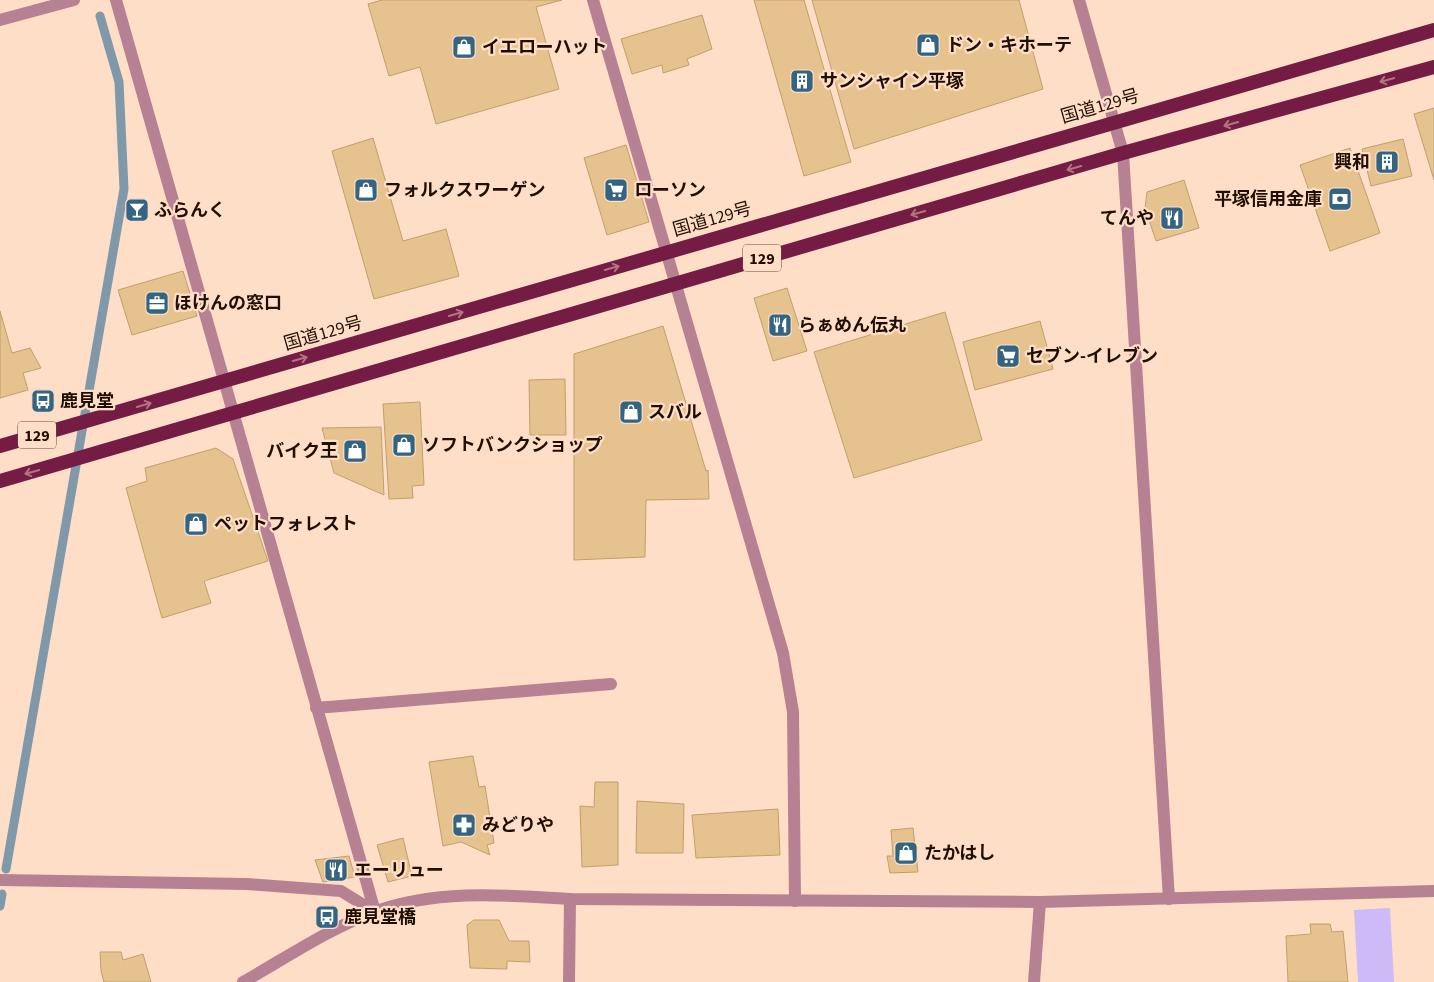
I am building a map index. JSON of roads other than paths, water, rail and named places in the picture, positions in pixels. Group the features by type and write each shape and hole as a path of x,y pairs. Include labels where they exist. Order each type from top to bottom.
{"highway":[{"name":"国道129号","path":"0,446 1434,30"},
{"name":"129","path":"0,481 675,283 1434,67"}],"street":[{"path":"0,20 74,0"},
{"path":"116,0 226,381 316,708 375,912"},
{"path":"593,0 783,653 793,712 795,900"},
{"path":"1080,0 1123,154 1169,899"},
{"path":"316,708 611,684"},
{"path":"0,880 247,884 341,890 375,912"},
{"path":"243,982 343,926 375,912 429,898 498,895 570,899 1040,902 1434,891"},
{"path":"569,982 570,899"},
{"path":"1034,982 1040,902"}],"waterway":[{"path":"6,869 124,189 119,82 100,16"},
{"path":"0,906 2,894"}],"place":[{"name":"ドン・キホーテ","path":"928,45"},
{"name":"イエローハット","path":"464,47"},
{"name":"サンシャイン平塚","path":"802,81"},
{"name":"興和","path":"1387,162"},
{"name":"フォルクスワーゲン","path":"366,190"},
{"name":"ローソン","path":"616,190"},
{"name":"平塚信用金庫","path":"1340,199"},
{"name":"ふらんく","path":"137,210"},
{"name":"てんや","path":"1172,218"},
{"name":"ほけんの窓口","path":"157,303"},
{"name":"らぁめん伝丸","path":"780,325"},
{"name":"セブン-イレブン","path":"1008,356"},
{"name":"鹿見堂","path":"43,401"},
{"name":"スバル","path":"631,412"},
{"name":"ソフトバンクショップ","path":"404,445"},
{"name":"バイク王","path":"355,451"},
{"name":"ペットフォレスト","path":"196,524"},
{"name":"みどりや","path":"464,825"},
{"name":"たかはし","path":"906,853"},
{"name":"エーリュー","path":"336,870"},
{"name":"鹿見堂橋","path":"327,917"}]}
